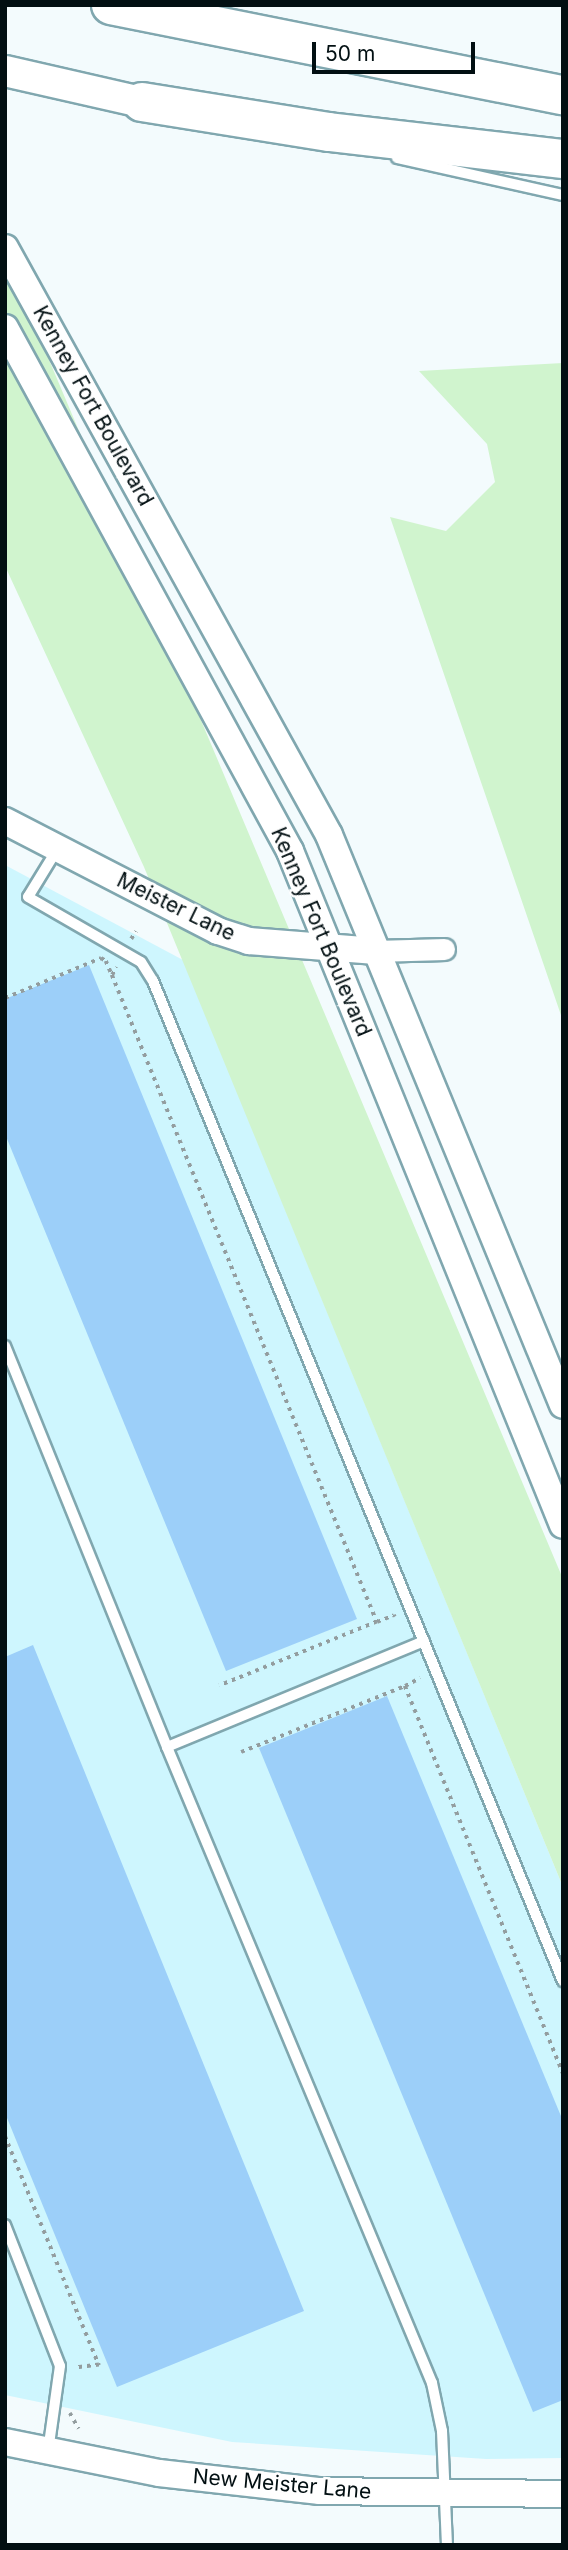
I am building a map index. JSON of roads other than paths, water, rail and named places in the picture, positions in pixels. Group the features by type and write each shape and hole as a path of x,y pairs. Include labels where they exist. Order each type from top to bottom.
{"highway":[{"path":"111,5 563,95"},
{"path":"142,102 329,132 563,159"}],"main road":[{"path":"5,71 142,102"}],"street":[{"name":"Kenney Fort Boulevard","path":"5,248 329,835 563,1405"},
{"name":"Kenney Fort Boulevard","path":"5,328 290,851 563,1525"},
{"name":"Meister Lane","path":"5,821 218,932 249,941 376,951 444,949"},
{"name":"New Meister Lane","path":"5,2442 159,2473 320,2491 563,2494"}],"lane":[{"path":"142,102 345,147"},
{"path":"386,156 563,195"},
{"path":"58,848 28,897 141,961 153,981 563,1981"},
{"path":"5,1346 167,1747 432,2383 442,2431 447,2492 447,2545"},
{"path":"167,1747 424,1641"},
{"path":"5,2225 61,2366 48,2451"}]}
